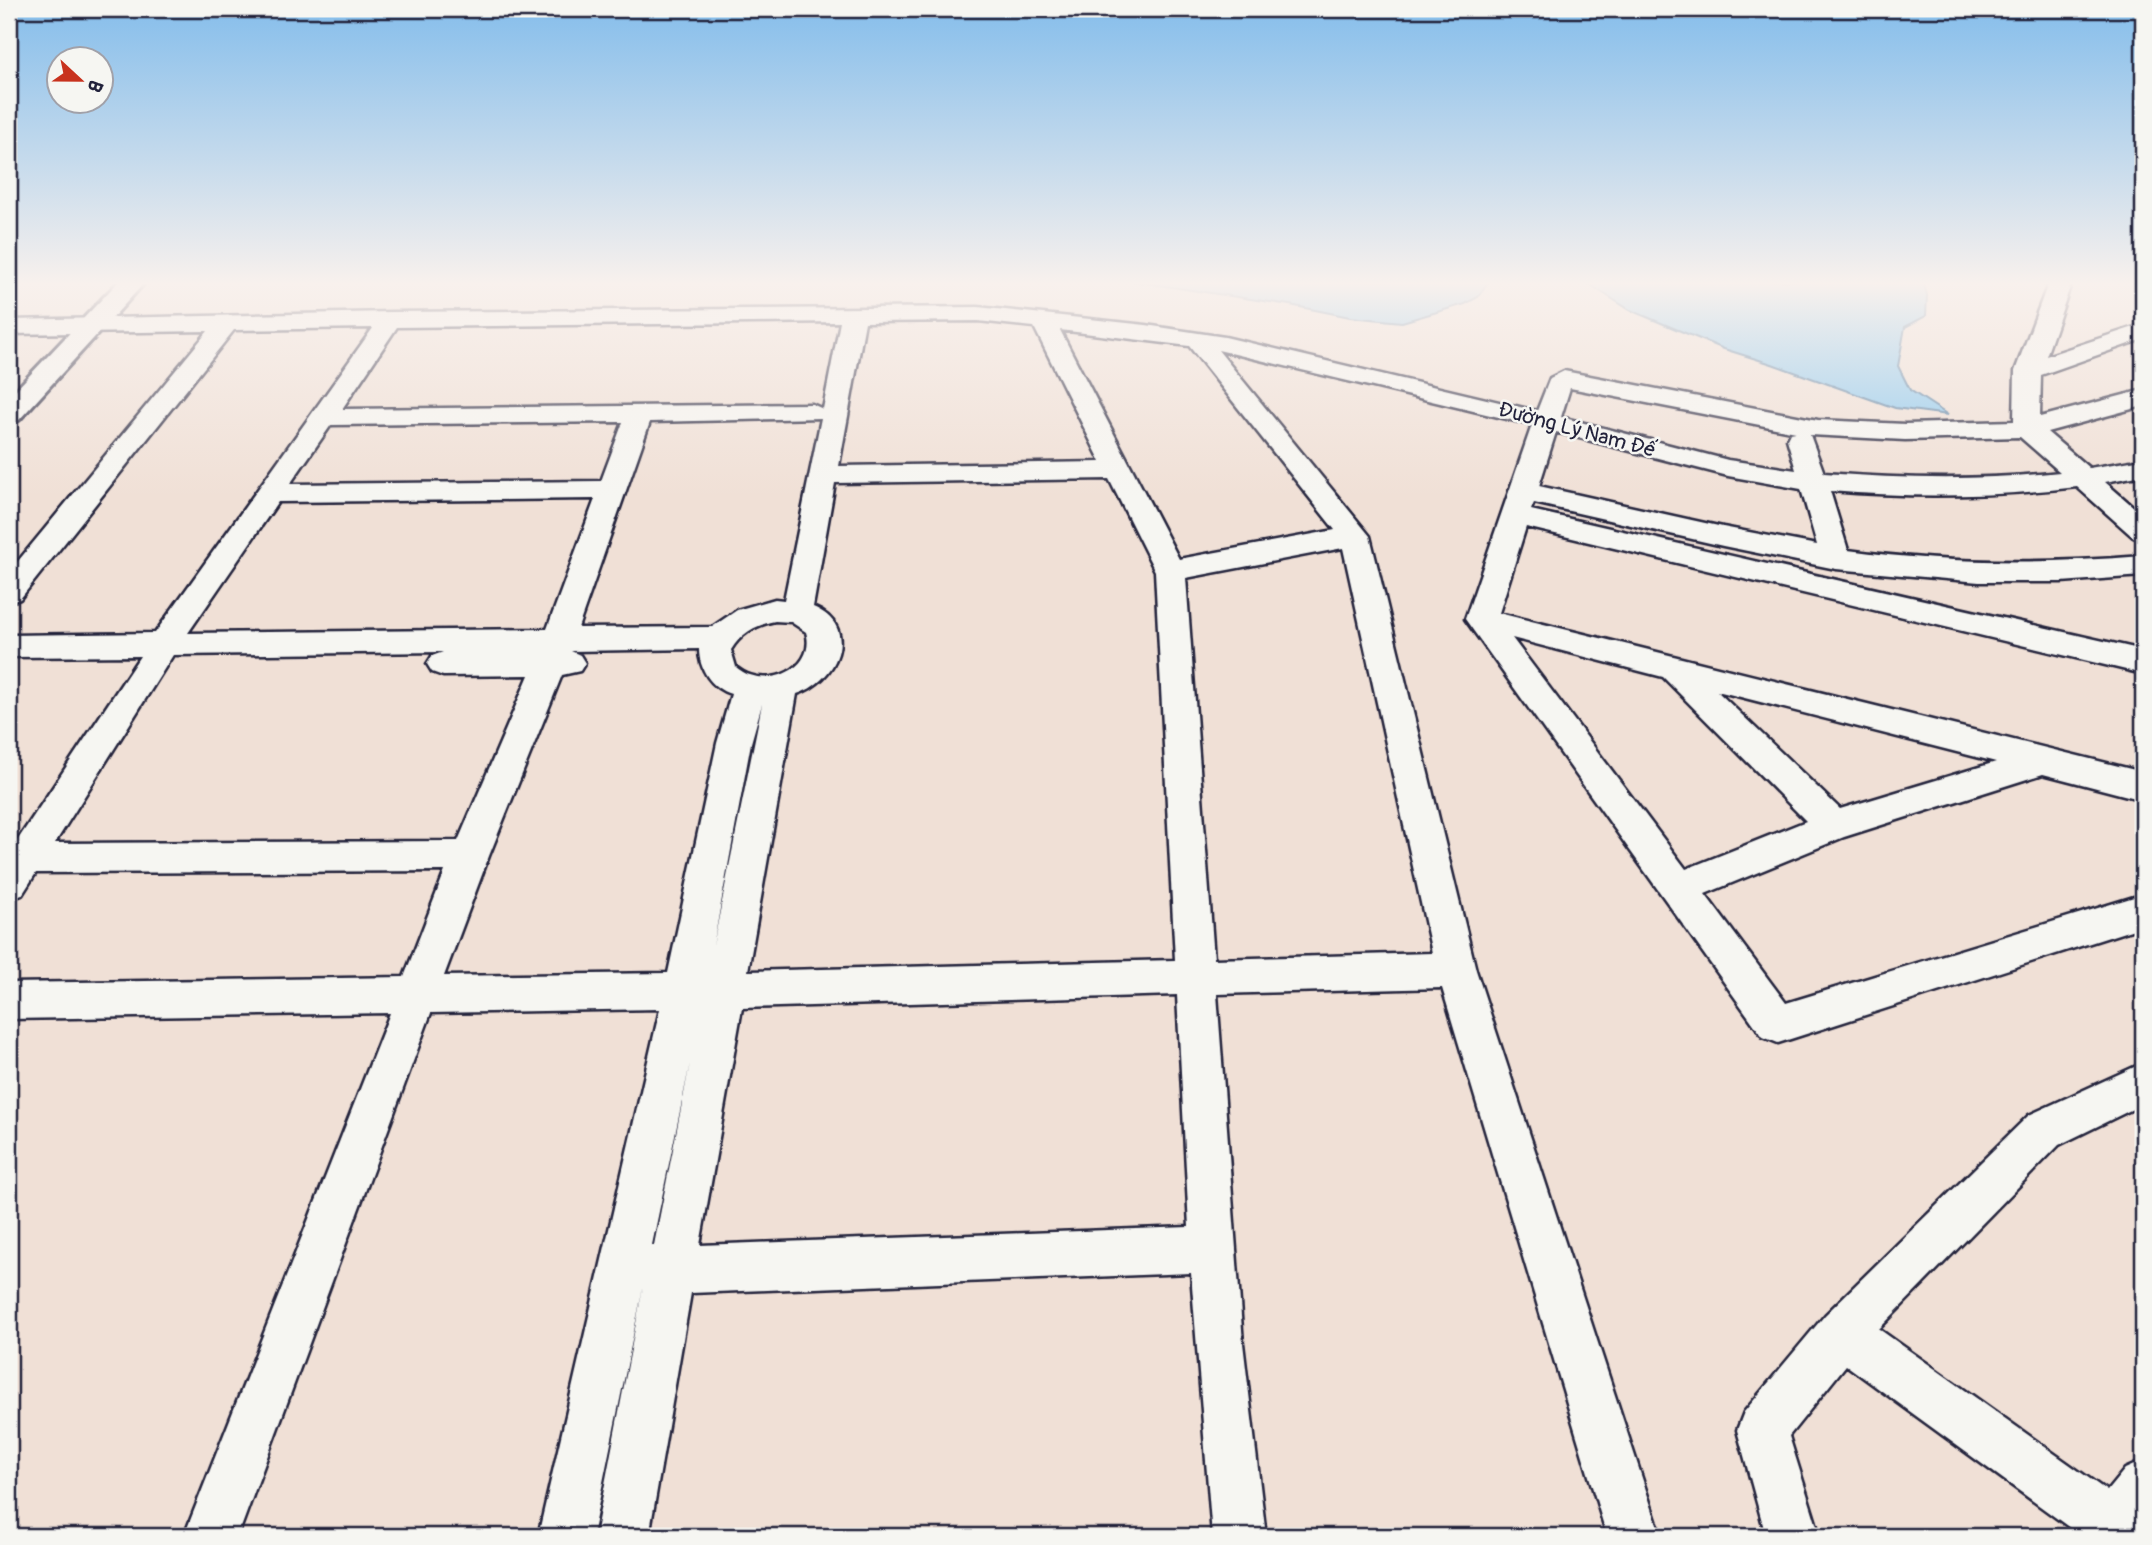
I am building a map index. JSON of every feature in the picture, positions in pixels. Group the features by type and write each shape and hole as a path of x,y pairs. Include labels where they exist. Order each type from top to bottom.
{"main road":[{"path":"9,414 66,353"}],"street":[{"path":"9,592 203,353"},
{"path":"17,871 158,655 368,353"},
{"path":"786,610 812,412 831,353"},
{"path":"786,610 824,475 839,353"},
{"path":"1059,353 1170,571 1219,1343 1239,1536"},
{"path":"1208,353 1355,537 1456,970 1634,1536"},
{"name":"Đường Lý Nam Đế","path":"1263,353 1728,468 1815,481 1900,488 2004,487 2082,478 2143,467"},
{"path":"2035,353 2028,371 2027,429 2143,530"},
{"path":"2028,371 2079,353"},
{"path":"1481,619 1559,383 1569,378 1818,428 1905,432 2027,429 2143,398"},
{"path":"324,417 812,412"},
{"path":"211,1536 470,856 553,651 639,414"},
{"path":"1800,439 1815,481 1836,559"},
{"path":"824,475 1119,470"},
{"path":"272,493 610,490"},
{"path":"1519,503 1803,554 1927,570 2066,572 2143,566"},
{"path":"1519,503 2143,662"},
{"path":"1170,571 1355,537"},
{"path":"786,610 814,619 823,632 825,648 818,665 802,679 765,689 722,675 716,666 718,647 740,622 786,610"},
{"path":"1481,619 2143,786"},
{"path":"1481,619 1778,1024 2134,913 2143,916"},
{"path":"9,646 158,655"},
{"path":"9,666 158,655 718,647"},
{"path":"1674,667 1834,826"},
{"path":"622,1536 673,1270 706,990 765,689"},
{"path":"1678,888 1834,826 2043,761"},
{"path":"17,871 470,856"},
{"path":"9,1001 706,990 1456,970"},
{"path":"565,1536 625,1266 706,990"},
{"path":"1794,1536 1762,1430 1842,1332 2043,1130 2143,1083"},
{"path":"625,1266 673,1270 1213,1249"},
{"path":"1842,1332 2118,1532 2143,1487"}],"water":[{"path":"1737,353 1900,353 1898,366 1910,390 1948,415 1895,408"}]}
